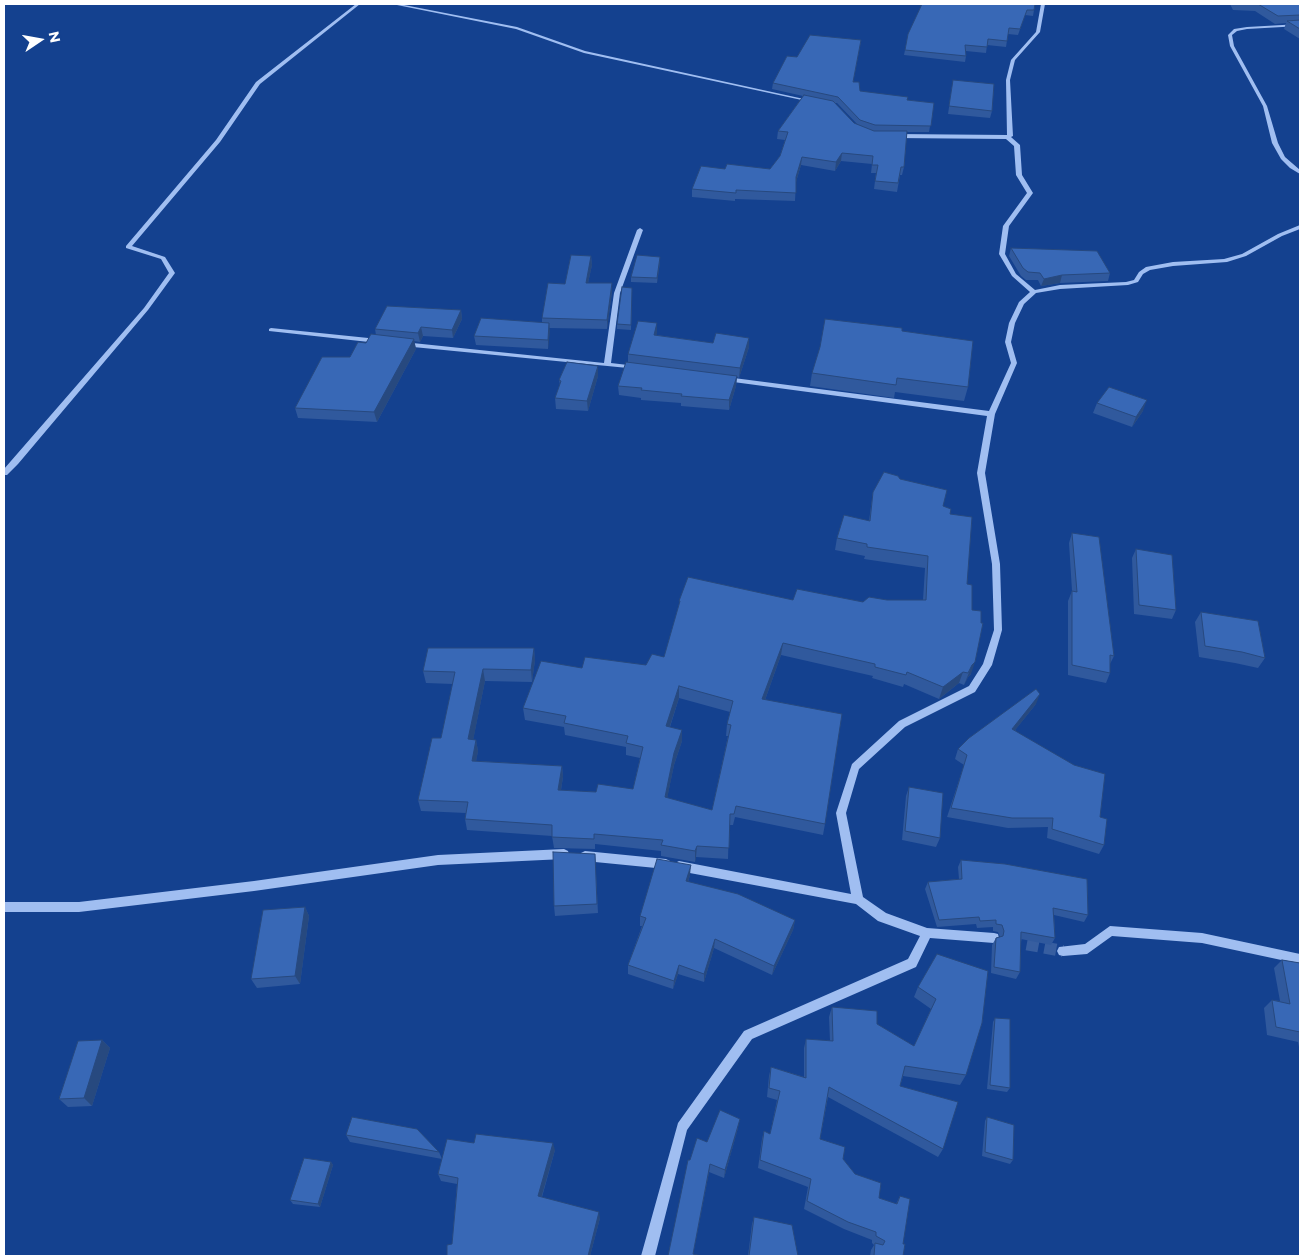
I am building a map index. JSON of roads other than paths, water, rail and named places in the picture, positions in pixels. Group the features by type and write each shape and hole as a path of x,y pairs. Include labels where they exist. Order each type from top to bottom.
{"street":[{"path":"4,473 146,309 172,273 163,258 128,247 218,141 258,83 358,4"},
{"path":"394,4 518,28 584,52 820,103"},
{"path":"1007,137 1010,136 1008,80 1013,60 1038,32 1043,4"},
{"path":"1300,25 1247,28 1236,30 1230,35 1232,46 1265,106 1275,143 1282,158 1300,172"},
{"path":"893,136 1007,137 1017,146 1019,175 1030,192 1006,226 1002,254 1014,275 1034,292"},
{"path":"858,900 841,813 854,767 902,724 972,689 986,665 998,630 996,564 981,473 991,414 1014,363 1008,342 1012,323 1021,303 1034,292 1060,287 1126,284 1136,281 1141,273 1148,268 1173,264 1225,261 1244,256 1280,235 1300,227"},
{"path":"606,365 618,293 640,230"},
{"path":"271,330 386,342"},
{"path":"396,343 644,369"},
{"path":"720,378 991,414"},
{"path":"4,907 79,906 254,886 438,860 565,854 654,861 858,900 882,917 927,933 994,938"},
{"path":"1064,951 1087,949 1110,931 1202,938 1300,958"},
{"path":"648,1256 682,1126 748,1035 912,963 927,933"}],"tunnel":[{"path":"1009,941 1063,951"}]}
